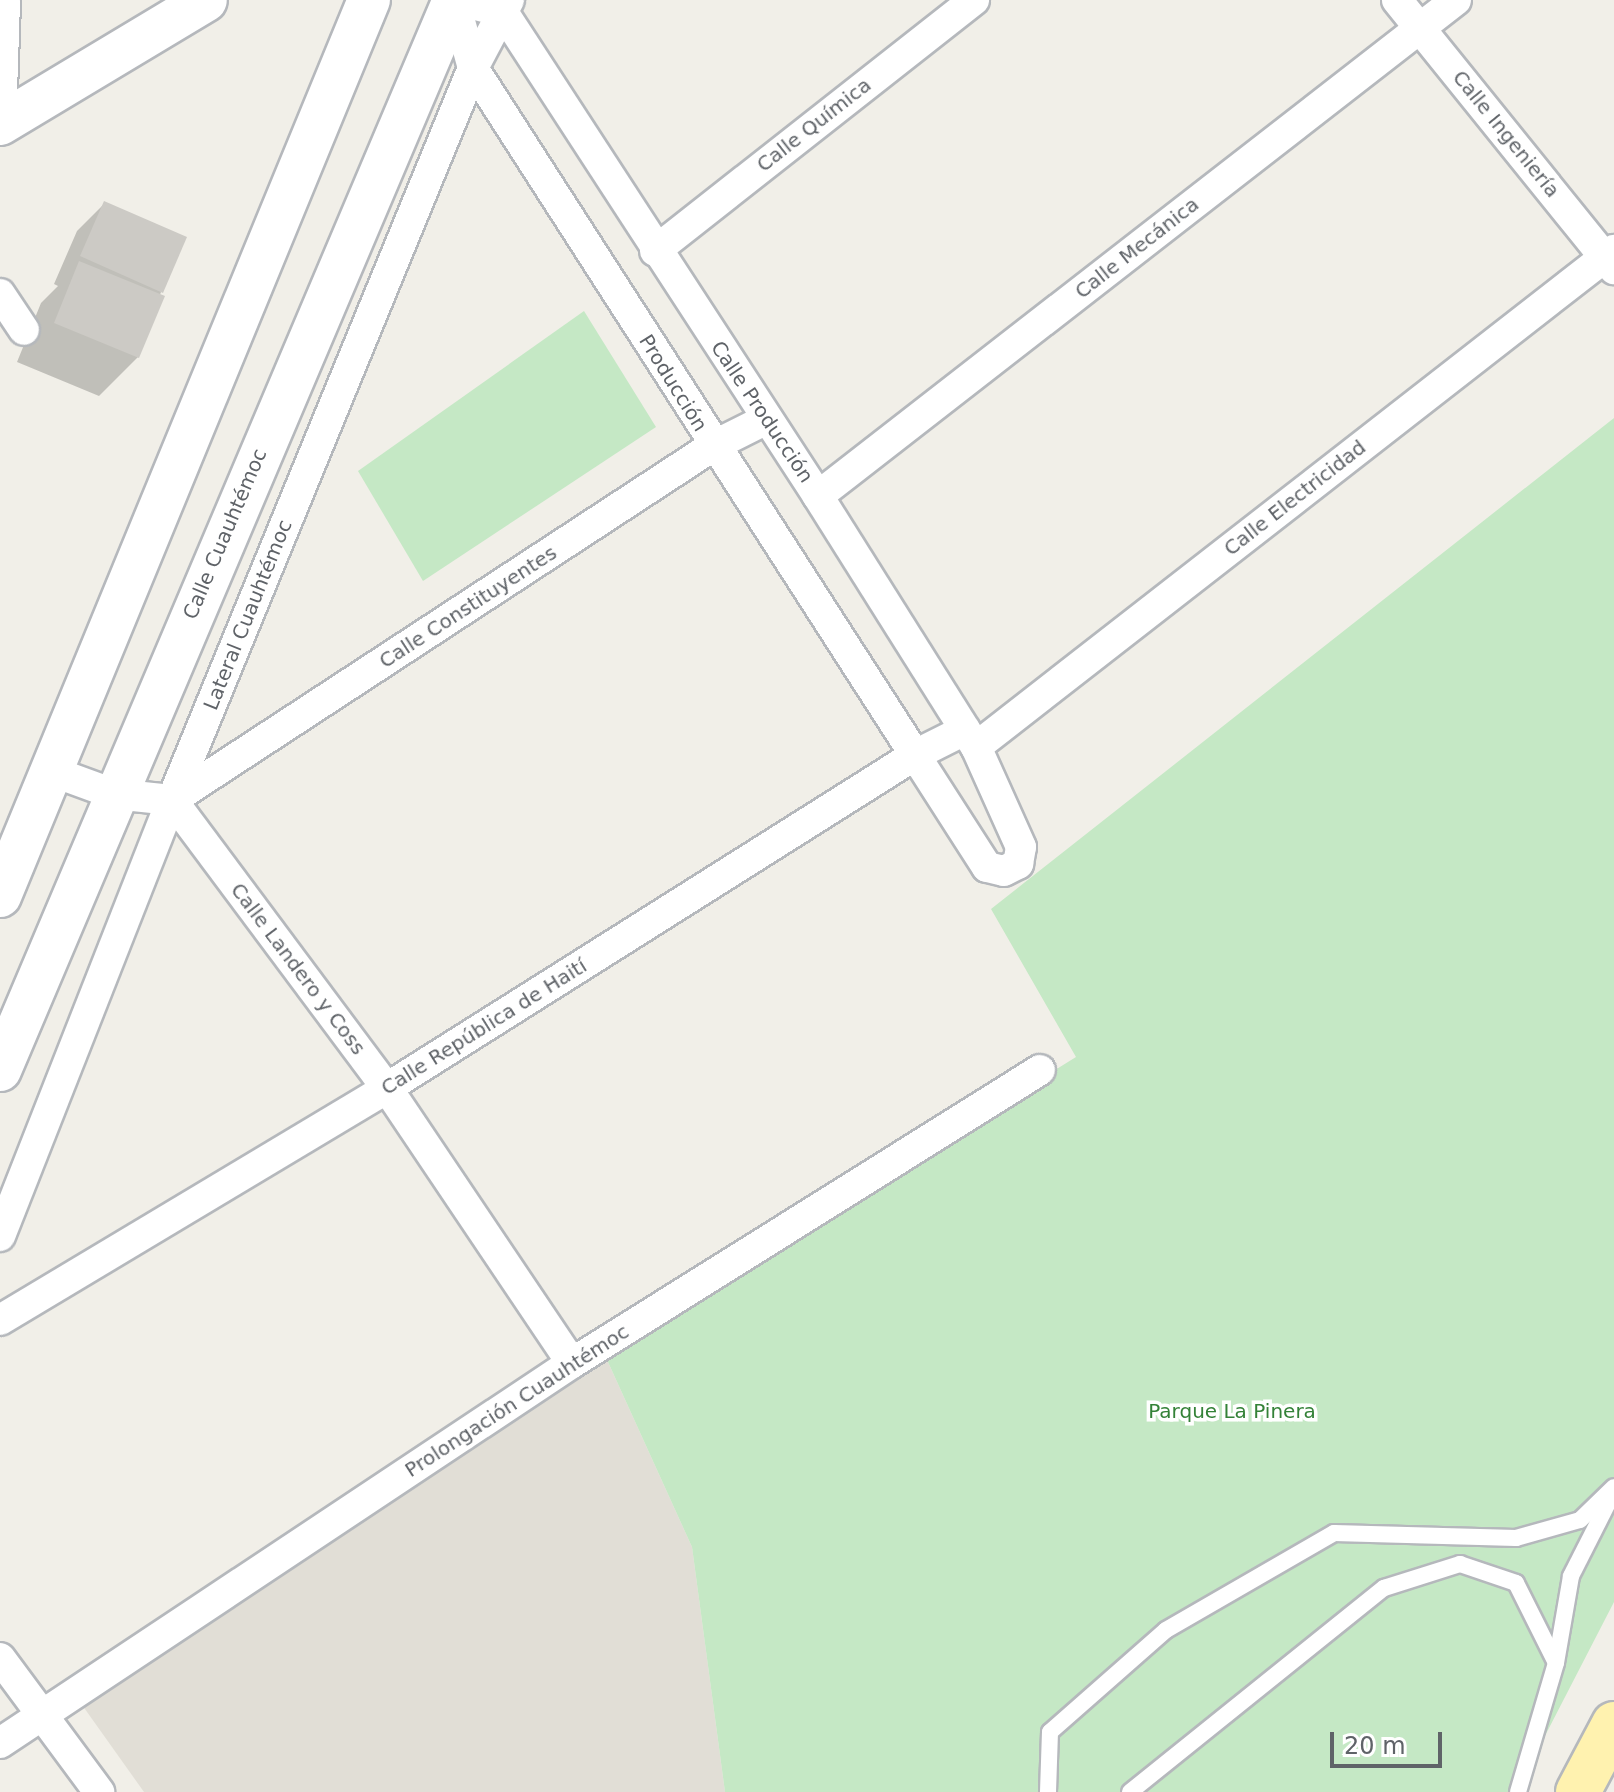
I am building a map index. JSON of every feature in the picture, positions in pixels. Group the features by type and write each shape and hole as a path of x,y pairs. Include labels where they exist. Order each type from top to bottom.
{"main road":[{"path":"1,124 206,0"},
{"path":"0,896 369,0"},
{"name":"Calle Cuauhtémoc","path":"0,1070 114,794 455,0"},
{"path":"1578,1792 1614,1724"}],"street":[{"path":"1,124 5,0"},
{"path":"455,0 506,6"},
{"name":"Producción","path":"455,0 473,68 713,446 987,867 1004,871 1018,864"},
{"name":"Calle Química","path":"655,251 974,0"},
{"name":"Calle Ingeniería","path":"1397,0 1611,258"},
{"name":"Calle Mecánica","path":"818,496 1456,0"},
{"name":"Lateral Cuauhtémoc","path":"0,1236 172,800 473,68 506,6"},
{"name":"Calle Producción","path":"506,6 655,251 818,496 970,738 1021,847 1018,864"},
{"name":"Calle Electricidad","path":"970,738 1611,258"},
{"path":"0,294 24,330"},
{"name":"Calle Constituyentes","path":"172,800 713,446 767,419"},
{"name":"Calle República de Haití","path":"0,1320 387,1088 915,755 970,738"},
{"path":"51,771 114,794 172,800"},
{"name":"Calle Landero y Coss","path":"172,800 387,1088 572,1363"},
{"name":"Prolongación Cuauhtémoc","path":"0,1743 572,1363 1040,1070"},
{"path":"0,1658 44,1713 99,1792"}],"lane":[{"path":"1518,1792 1556,1663 1571,1576 1614,1489"},
{"path":"1048,1792 1050,1732 1166,1630 1334,1533 1516,1538 1580,1520 1614,1489"},
{"path":"1130,1792 1384,1588 1460,1564 1516,1583 1556,1663"}],"shaded area":[{"path":"603,1351 692,1547 725,1792 144,1792 65,1681"}],"green space":[{"path":"584,311 656,427 423,581 358,471"},
{"name":"Parque La Pinera","path":"1614,418 1614,1602 1516,1792 725,1792 692,1547 603,1351 1076,1057 991,909"}],"building":[{"path":"104,201 187,237 163,293 80,256"},
{"path":"79,261 165,296 139,358 54,323"}]}
